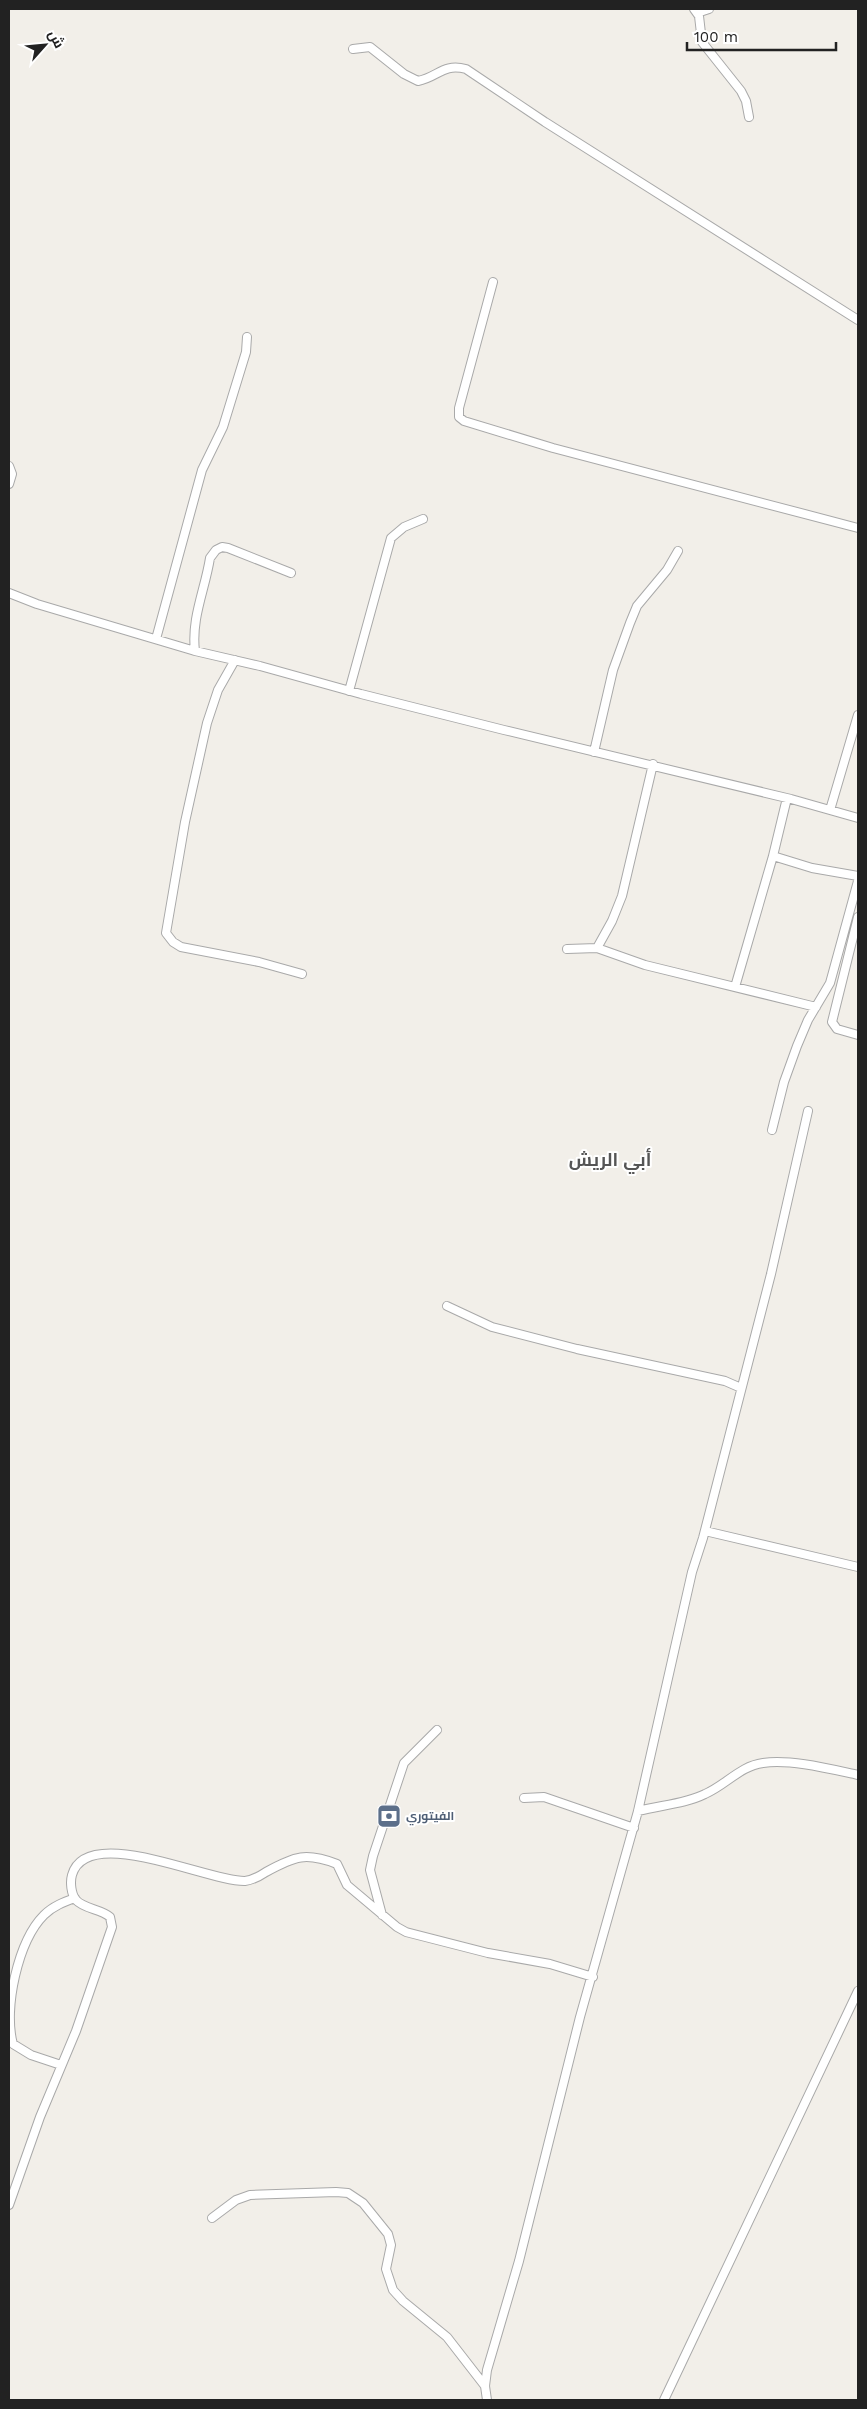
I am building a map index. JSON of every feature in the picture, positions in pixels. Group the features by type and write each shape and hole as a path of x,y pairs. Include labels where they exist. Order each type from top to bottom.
{"street":[{"path":"709,9 696,11 702,42 741,91 746,101 749,117"},
{"path":"353,49 370,48 404,74 418,81 446,68 455,66 466,69 554,128 858,320"},
{"path":"493,282 459,408 459,417 464,421 553,448 858,528"},
{"path":"156,639 202,470 224,427 246,352 247,337"},
{"path":"9,466 12,474 9,484"},
{"path":"349,691 391,538 404,527 424,519"},
{"path":"195,651 193,632 196,617 210,558 216,550 222,547 228,548 291,573"},
{"path":"594,752 614,670 630,623 638,606 667,570 678,552"},
{"path":"9,593 195,651 594,752 653,764 858,818"},
{"path":"235,660 218,690 206,723 185,822 166,933 173,942 181,947 217,956 259,962 302,974"},
{"path":"830,810 858,715"},
{"path":"597,948 618,908 622,896 653,764"},
{"path":"735,987 773,856 787,798"},
{"path":"773,856 812,868 858,876"},
{"path":"772,1130 784,1082 797,1046 830,983 858,881"},
{"path":"858,917 832,1022 837,1029 858,1035"},
{"path":"567,949 590,950 597,948 645,965 816,1007"},
{"path":"487,2400 485,2386 487,2370 520,2261 559,2096 634,1828 692,1572 705,1532 771,1274 808,1111"},
{"path":"447,1306 492,1327 577,1349 725,1381 742,1388"},
{"path":"705,1532 858,1566"},
{"path":"382,1914 370,1870 373,1856 404,1763 437,1730"},
{"path":"638,1811 689,1801 707,1793 732,1776 762,1763 784,1763 858,1775"},
{"path":"524,1798 544,1797 634,1828"},
{"path":"9,2205 40,2117 76,2031 112,1927 110,1917 106,1913 82,1904 75,1898 72,1882 74,1871 83,1860 94,1854 117,1853 134,1856 193,1871 247,1881 298,1856 310,1856 337,1864 347,1884 396,1927 426,1939 550,1964 593,1977"},
{"path":"61,2065 31,2055 13,2044 10,2016 12,1993 18,1968 34,1930 45,1914 75,1898"},
{"path":"664,2400 858,1991"},
{"path":"212,2218 236,2200 250,2195 348,2193 363,2203 379,2220 388,2234 391,2245 386,2269 388,2279 394,2290 403,2301 447,2337 485,2386"}],"place":[{"name":"الفيتوري","path":"389,1816"}],"district":[{"name":"أبي الريش","path":"610,1160"}]}
